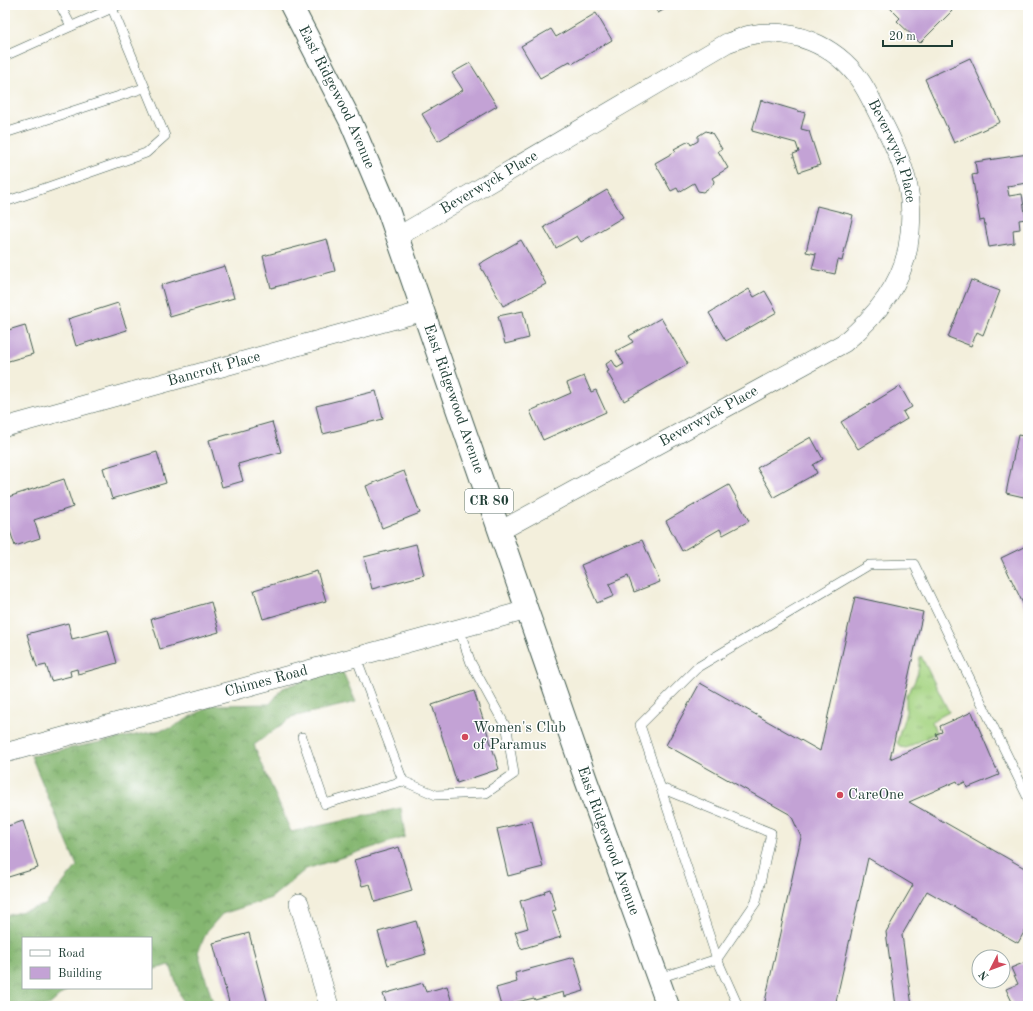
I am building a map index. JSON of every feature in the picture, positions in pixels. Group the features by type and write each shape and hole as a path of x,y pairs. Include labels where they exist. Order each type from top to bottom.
{"main road":[{"name":"East Ridgewood Avenue","path":"291,5 350,120 377,180 586,780 668,1006"}],"street":[{"name":"Beverwyck Place","path":"397,237 727,43 750,35 774,33 798,36 821,45 841,58 860,79 898,151 907,180 911,212 908,248 898,276 886,301 867,324 844,344 500,531"},
{"name":"Bancroft Place","path":"5,427 424,312"},
{"name":"Chimes Road","path":"5,753 528,610"},
{"path":"300,903 328,1006"}],"lane":[{"path":"60,5 71,26"},
{"path":"5,56 115,7 144,88 165,136 146,153 5,202"},
{"path":"5,133 144,88"},
{"path":"738,1006 717,959 640,725 698,667 869,565 914,564 1028,798"},
{"path":"302,737 325,804 403,781 436,795 486,793 514,774 507,729 471,663 459,629"},
{"path":"356,657 403,781"},
{"path":"658,978 717,959 756,902 771,833 661,788"}],"green space":[{"path":"921,656 949,712 932,721 936,733 906,748 900,747 897,742 906,712 906,695 916,678 919,668 919,659"},
{"path":"341,668 356,702 292,717 254,745 291,832 401,808 405,837 306,869 271,898 222,914 207,931 198,952 214,1006 184,1006 170,965 152,970 152,937 22,937 22,989 68,989 48,1006 5,1006 5,916 45,905 77,866 31,756 171,728 212,705 270,704 283,688"}],"building":[{"path":"653,5 672,5 658,13"},
{"path":"887,5 946,5 952,11 920,43 897,21 900,18"},
{"path":"596,13 612,40 572,64 570,61 540,78 521,46 551,29 556,37"},
{"path":"970,58 1000,122 954,143 925,79"},
{"path":"470,63 497,106 438,141 422,114 463,90 452,73"},
{"path":"761,100 805,113 801,129 809,131 820,165 799,172 793,154 799,152 796,143 752,131"},
{"path":"706,131 712,133 722,149 718,151 728,168 712,178 714,181 713,185 703,192 698,191 694,183 679,192 677,188 671,191 655,163 676,151 674,149 689,141 691,145 698,141 698,136"},
{"path":"1028,154 1028,183 1007,186 1009,196 1022,194 1026,219 1019,220 1020,229 1013,230 1014,243 989,247 984,220 980,221 972,175 977,174 975,162"},
{"path":"607,190 623,217 581,242 577,236 556,248 544,227"},
{"path":"817,206 853,215 842,261 838,260 835,274 812,269 816,254 806,252"},
{"path":"327,239 335,271 271,288 263,256"},
{"path":"521,240 546,284 503,306 479,264"},
{"path":"225,266 234,298 170,317 161,285"},
{"path":"971,280 1000,291 983,335 977,332 971,346 948,337"},
{"path":"749,289 754,297 765,291 777,312 726,341 709,313"},
{"path":"118,303 127,330 76,346 68,319"},
{"path":"523,311 529,338 505,344 498,316"},
{"path":"661,318 688,364 624,401 607,372 609,371 606,364 612,360 617,368 624,364 616,351 633,342 629,336"},
{"path":"25,325 33,354 5,362 5,331"},
{"path":"584,376 591,392 596,390 606,412 543,440 530,411 571,393 567,383"},
{"path":"900,386 912,407 903,412 907,419 858,449 841,422"},
{"path":"376,391 383,419 323,434 316,406"},
{"path":"272,422 281,452 238,464 243,481 222,487 209,440"},
{"path":"1018,435 1028,437 1028,498 1006,493"},
{"path":"811,437 823,459 813,465 817,473 774,497 757,468"},
{"path":"157,452 166,483 112,499 103,468"},
{"path":"404,471 420,513 382,528 366,486"},
{"path":"64,479 73,507 34,520 40,538 15,546 5,516 5,498"},
{"path":"729,485 749,521 723,535 720,529 682,551 666,521"},
{"path":"642,540 660,582 634,592 628,576 609,584 614,596 597,603 581,565"},
{"path":"416,544 424,575 372,589 364,557"},
{"path":"1028,545 1028,614 1001,558"},
{"path":"317,571 326,601 263,619 254,590"},
{"name":"CareOne","path":"855,597 923,612 890,759 938,738 936,734 942,732 940,726 972,712 999,775 967,788 965,782 959,785 957,781 909,802 1028,870 1028,925 1018,943 927,891 902,935 912,1006 896,1006 886,932 913,885 868,858 835,1006 764,1006 801,837 791,815 666,745 700,683 820,751"},
{"path":"211,602 219,632 160,649 151,619"},
{"path":"68,623 72,639 108,630 117,663 78,674 77,669 70,671 71,676 51,681 46,665 37,667 27,634"},
{"path":"5,684 8,693 5,693"},
{"name":"Women's Club of Paramus","path":"474,691 499,769 457,783 432,705"},
{"path":"23,821 38,868 5,878 5,827"},
{"path":"532,821 543,867 508,876 497,829"},
{"path":"399,847 412,891 375,902 370,884 362,886 354,860"},
{"path":"550,889 556,910 552,911 561,937 521,949 515,932 528,928 520,901 545,893 544,891"},
{"path":"416,921 426,954 388,965 378,932"},
{"path":"249,933 267,1001 249,1006 230,1006 213,943"},
{"path":"574,957 584,991 564,997 563,992 535,1000 534,998 501,1006 496,988 517,982 515,973"},
{"path":"1028,961 1028,1006 1014,1006 1006,989 1011,989 1011,987 1018,984 1011,968"},
{"path":"423,983 426,992 447,986 453,1006 387,1006 383,994"}],"place":[{"name":"Women's Club of Paramus","path":"465,737"},
{"name":"CareOne","path":"840,795"}]}
